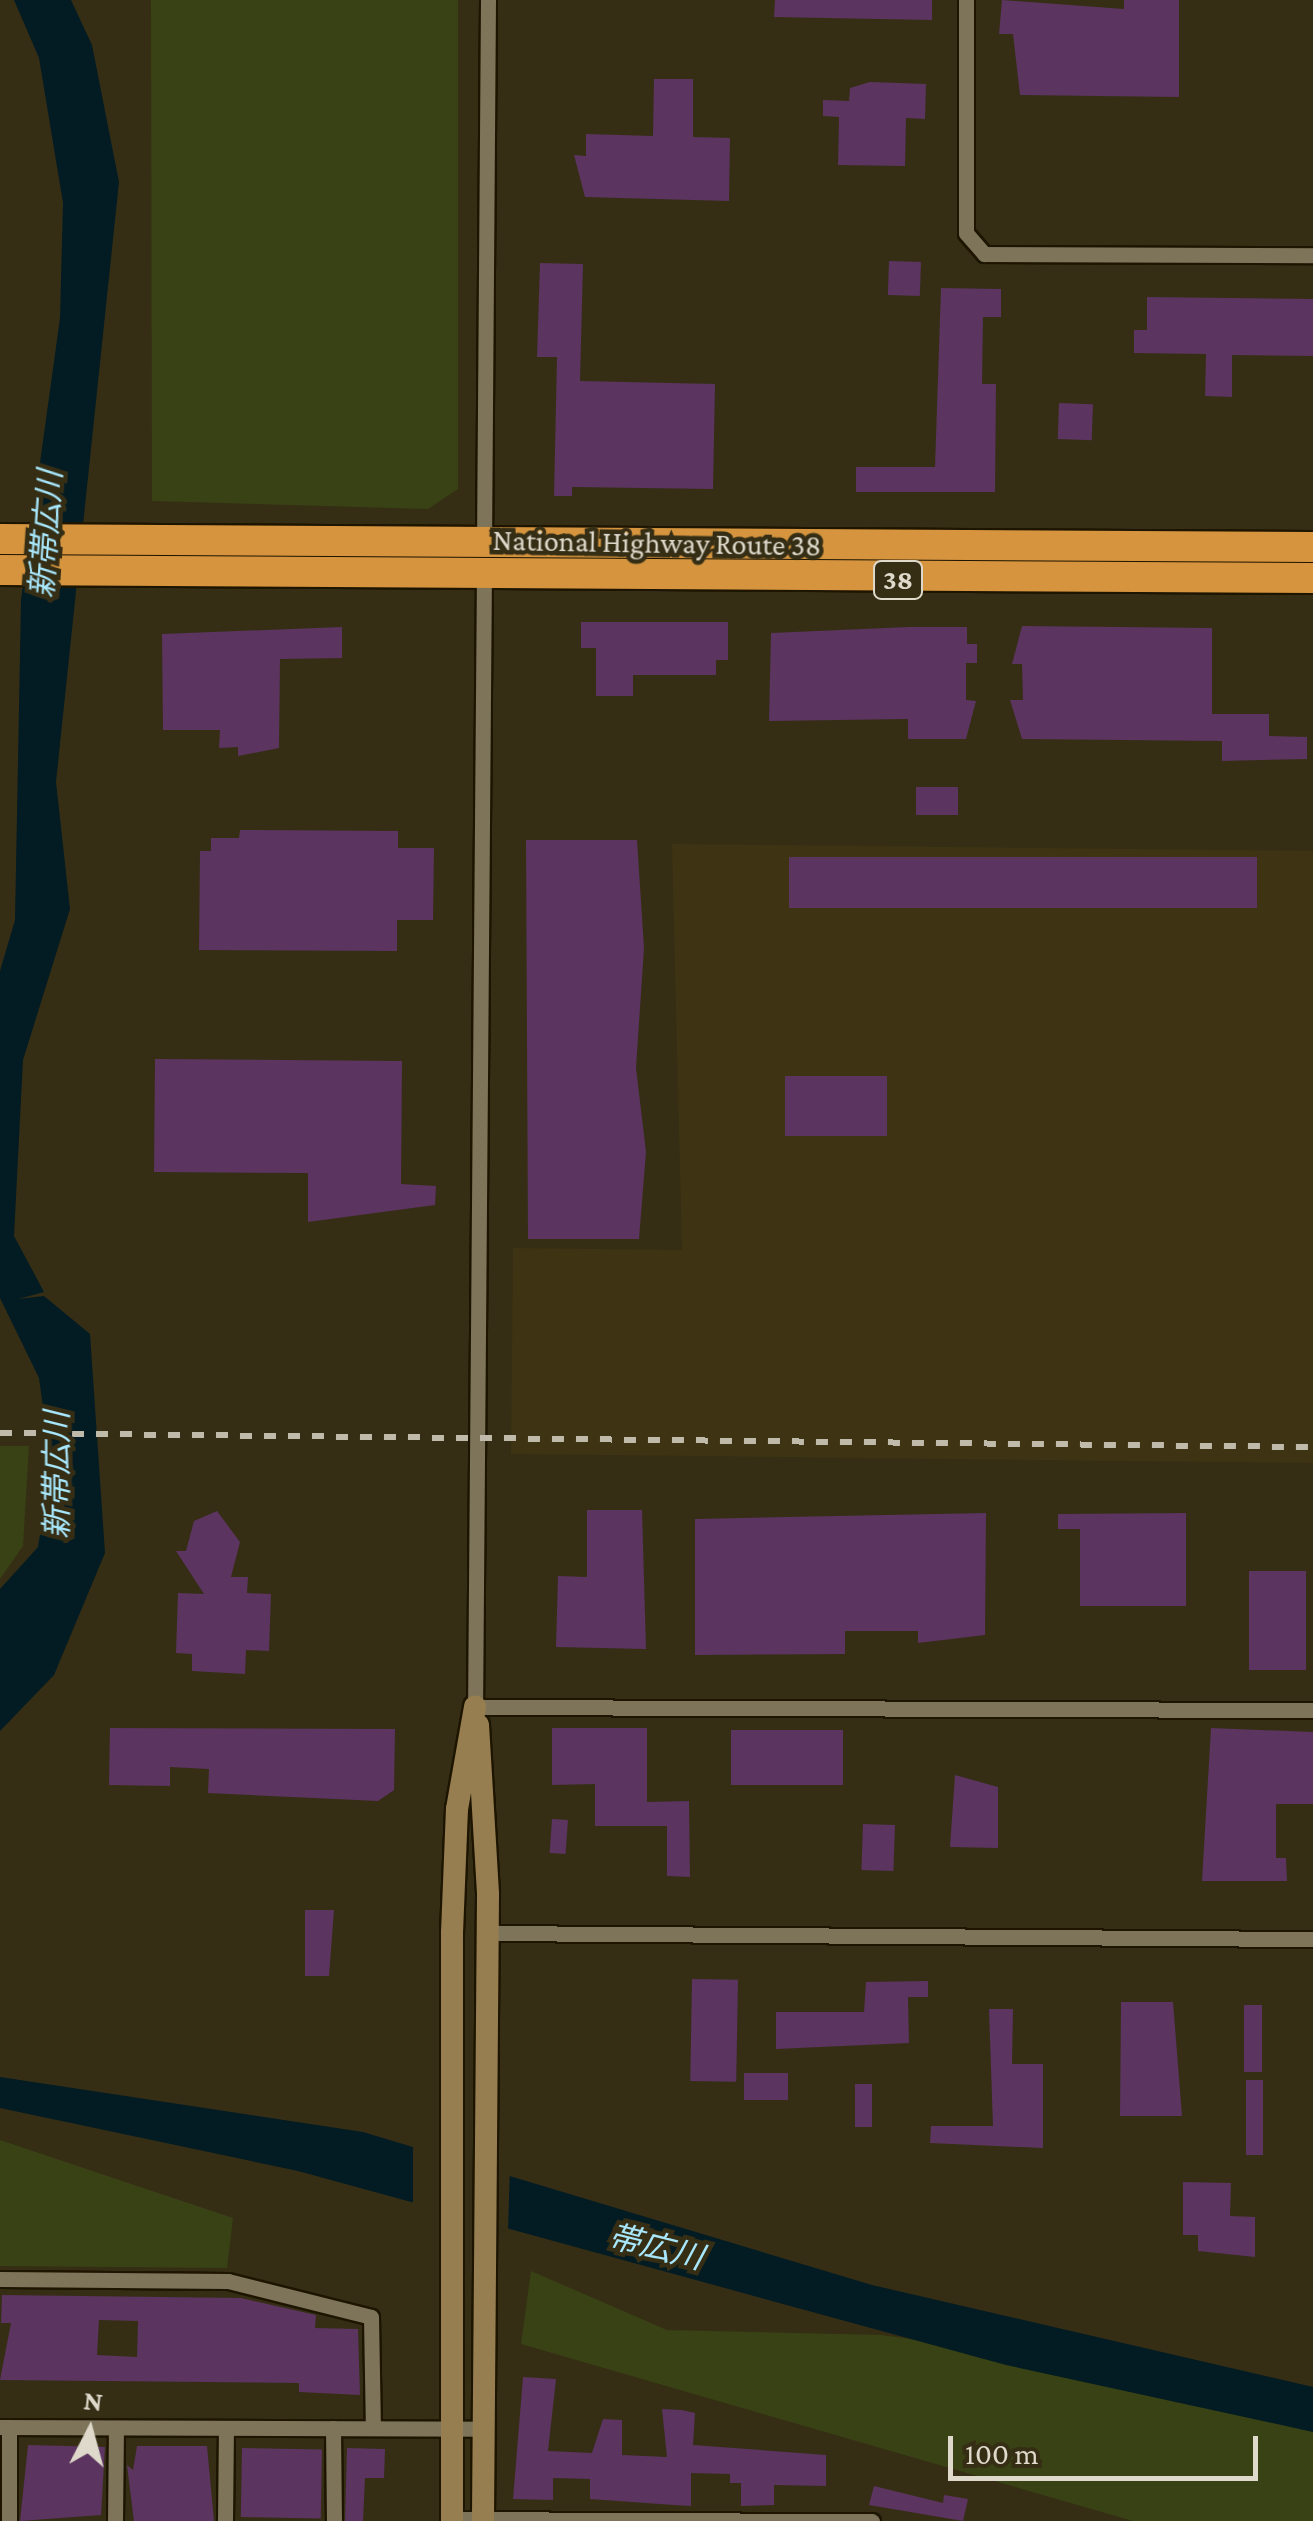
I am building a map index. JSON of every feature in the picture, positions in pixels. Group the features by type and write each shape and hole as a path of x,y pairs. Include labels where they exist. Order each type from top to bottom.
{"highway":[{"name":"National Highway Route 38","path":"0,539 1313,547"},
{"name":"National Highway Route 38","path":"0,570 1313,578"}],"street":[{"path":"488,0 475,1707 457,1809 452,1933 452,2520 872,2521"},
{"path":"966,0 966,233 984,254 1313,254"},
{"path":"475,1707 1313,1710"},
{"path":"475,1707 485,1762 488,1933 483,2520"},
{"path":"452,1933 1313,1939"},
{"path":"0,2279 228,2281 372,2317 373,2428"},
{"path":"8,2521 4,2427 484,2429"},
{"path":"334,2428 334,2521"},
{"path":"225,2521 226,2429"},
{"path":"115,2521 116,2430"}],"shaded area":[{"path":"672,844 1313,851 1313,1463 511,1454 513,1248 682,1250"}],"green space":[{"path":"151,0 458,0 458,489 428,509 152,501"},
{"path":"0,1446 29,1446 23,1546 0,1579"},
{"path":"0,2140 233,2218 227,2268 0,2266"},
{"path":"531,2271 667,2330 882,2335 1014,2354 1313,2424 1313,2521 1133,2521 521,2344"}],"water":[{"name":"新帯広川","path":"14,0 71,0 92,45 119,182 56,782 70,909 23,1060 14,1236 44,1292 18,1299 44,1296 90,1334 105,1553 54,1675 0,1731 0,1589 38,1547 51,1465 39,1378 0,1298 0,971 15,920 21,600 60,318 63,203 39,58"},
{"name":"帯広川","path":"0,2077 363,2132 872,2285 1313,2387 1313,2432 1006,2365 298,2171 0,2108"}],"pier":[{"path":"413,2140 510,2166 508,2232 413,2207"}],"building":[{"path":"775,0 932,0 932,20 774,17"},
{"path":"1002,0 1124,9 1124,0 1179,0 1179,97 1020,95 1013,34 999,34"},
{"path":"654,79 693,79 693,137 730,138 729,201 585,197 574,155 586,156 586,134 653,136"},
{"path":"870,82 926,84 925,119 906,118 905,166 838,165 839,117 823,116 823,100 849,101 850,88"},
{"path":"889,261 921,262 920,296 888,295"},
{"path":"540,263 583,264 580,381 715,384 713,489 572,487 572,496 554,496 557,357 537,357"},
{"path":"941,288 1001,289 1001,317 983,317 982,384 996,384 995,492 856,492 856,467 935,467"},
{"path":"1147,297 1313,299 1313,356 1232,355 1232,397 1205,396 1206,354 1134,353 1134,330 1147,330"},
{"path":"1059,403 1093,404 1092,440 1058,439"},
{"path":"581,622 728,622 728,660 716,660 716,675 633,675 633,696 596,696 596,648 581,648"},
{"path":"1022,626 1212,628 1212,714 1269,714 1269,736 1307,737 1307,759 1222,761 1222,741 1022,739 1010,700 1023,700 1022,664 1012,664"},
{"path":"342,627 342,658 280,659 279,748 238,756 238,747 219,748 220,730 163,730 162,634"},
{"path":"967,627 967,644 977,644 977,663 966,663 966,700 976,701 966,739 908,739 908,719 769,721 771,633"},
{"path":"916,787 958,787 958,815 916,815"},
{"path":"240,830 398,831 398,848 434,848 433,920 397,920 397,951 199,950 200,851 211,851 211,838 239,838"},
{"path":"526,840 637,840 644,948 636,1068 646,1152 639,1239 528,1239"},
{"path":"789,857 1257,857 1257,908 789,908"},
{"path":"155,1059 402,1061 401,1184 436,1186 435,1205 308,1222 308,1173 154,1172"},
{"path":"785,1076 887,1076 887,1136 785,1136"},
{"path":"587,1510 642,1510 646,1649 556,1647 558,1576 587,1577"},
{"path":"217,1511 240,1542 231,1577 248,1577 247,1593 271,1594 269,1651 246,1650 245,1674 192,1671 192,1654 176,1653 178,1593 204,1594 176,1551 186,1551 194,1521"},
{"path":"986,1513 985,1635 918,1643 918,1631 845,1631 845,1654 695,1655 695,1519"},
{"path":"1186,1513 1186,1606 1080,1606 1080,1529 1058,1529 1058,1514"},
{"path":"1249,1571 1306,1571 1306,1670 1249,1670"},
{"path":"110,1728 395,1729 394,1790 378,1801 208,1793 209,1769 170,1767 170,1786 109,1785"},
{"path":"552,1728 647,1728 647,1802 689,1801 690,1877 667,1876 667,1826 595,1826 595,1784 552,1785"},
{"path":"1211,1728 1313,1732 1313,1804 1276,1804 1276,1858 1286,1858 1287,1881 1202,1881"},
{"path":"731,1730 843,1730 843,1785 731,1785"},
{"path":"955,1775 998,1787 998,1848 950,1847"},
{"path":"552,1819 568,1820 566,1854 550,1853"},
{"path":"863,1824 895,1825 893,1871 861,1870"},
{"path":"305,1910 334,1910 329,1976 305,1976"},
{"path":"692,1979 738,1980 736,2082 690,2081"},
{"path":"928,1981 928,1997 908,1997 909,2043 776,2049 776,2012 864,2012 866,1982"},
{"path":"1121,2002 1173,2002 1182,2116 1120,2116"},
{"path":"1244,2005 1262,2005 1262,2072 1244,2072"},
{"path":"989,2009 1013,2009 1012,2064 1043,2064 1043,2148 930,2143 931,2126 993,2126"},
{"path":"744,2073 788,2073 788,2100 744,2100"},
{"path":"1246,2080 1263,2080 1263,2155 1246,2155"},
{"path":"855,2084 872,2084 872,2127 855,2127"},
{"path":"1183,2182 1231,2183 1230,2216 1255,2217 1255,2257 1198,2251 1198,2235 1183,2235"},
{"path":"2,2295 241,2298 316,2315 315,2328 358,2329 360,2395 299,2392 299,2383 0,2380 11,2323 1,2323","holes":["99,2320 138,2321 137,2357 97,2355"]},
{"path":"523,2377 556,2379 548,2451 592,2453 603,2419 622,2420 622,2455 667,2457 662,2409 682,2410 695,2413 693,2445 826,2455 826,2486 774,2485 774,2505 741,2506 741,2483 730,2483 730,2474 691,2473 691,2506 590,2499 590,2479 553,2478 553,2500 513,2499"},
{"path":"28,2445 105,2447 101,2515 20,2521"},
{"path":"137,2446 207,2446 214,2521 134,2521 127,2465 133,2470"},
{"path":"242,2448 322,2449 321,2518 241,2517"},
{"path":"347,2448 385,2449 384,2478 365,2478 363,2521 345,2521"},
{"path":"874,2486 943,2503 944,2495 968,2499 963,2521 869,2505"}],"railway":[{"path":"0,1433 1313,1447"}]}
